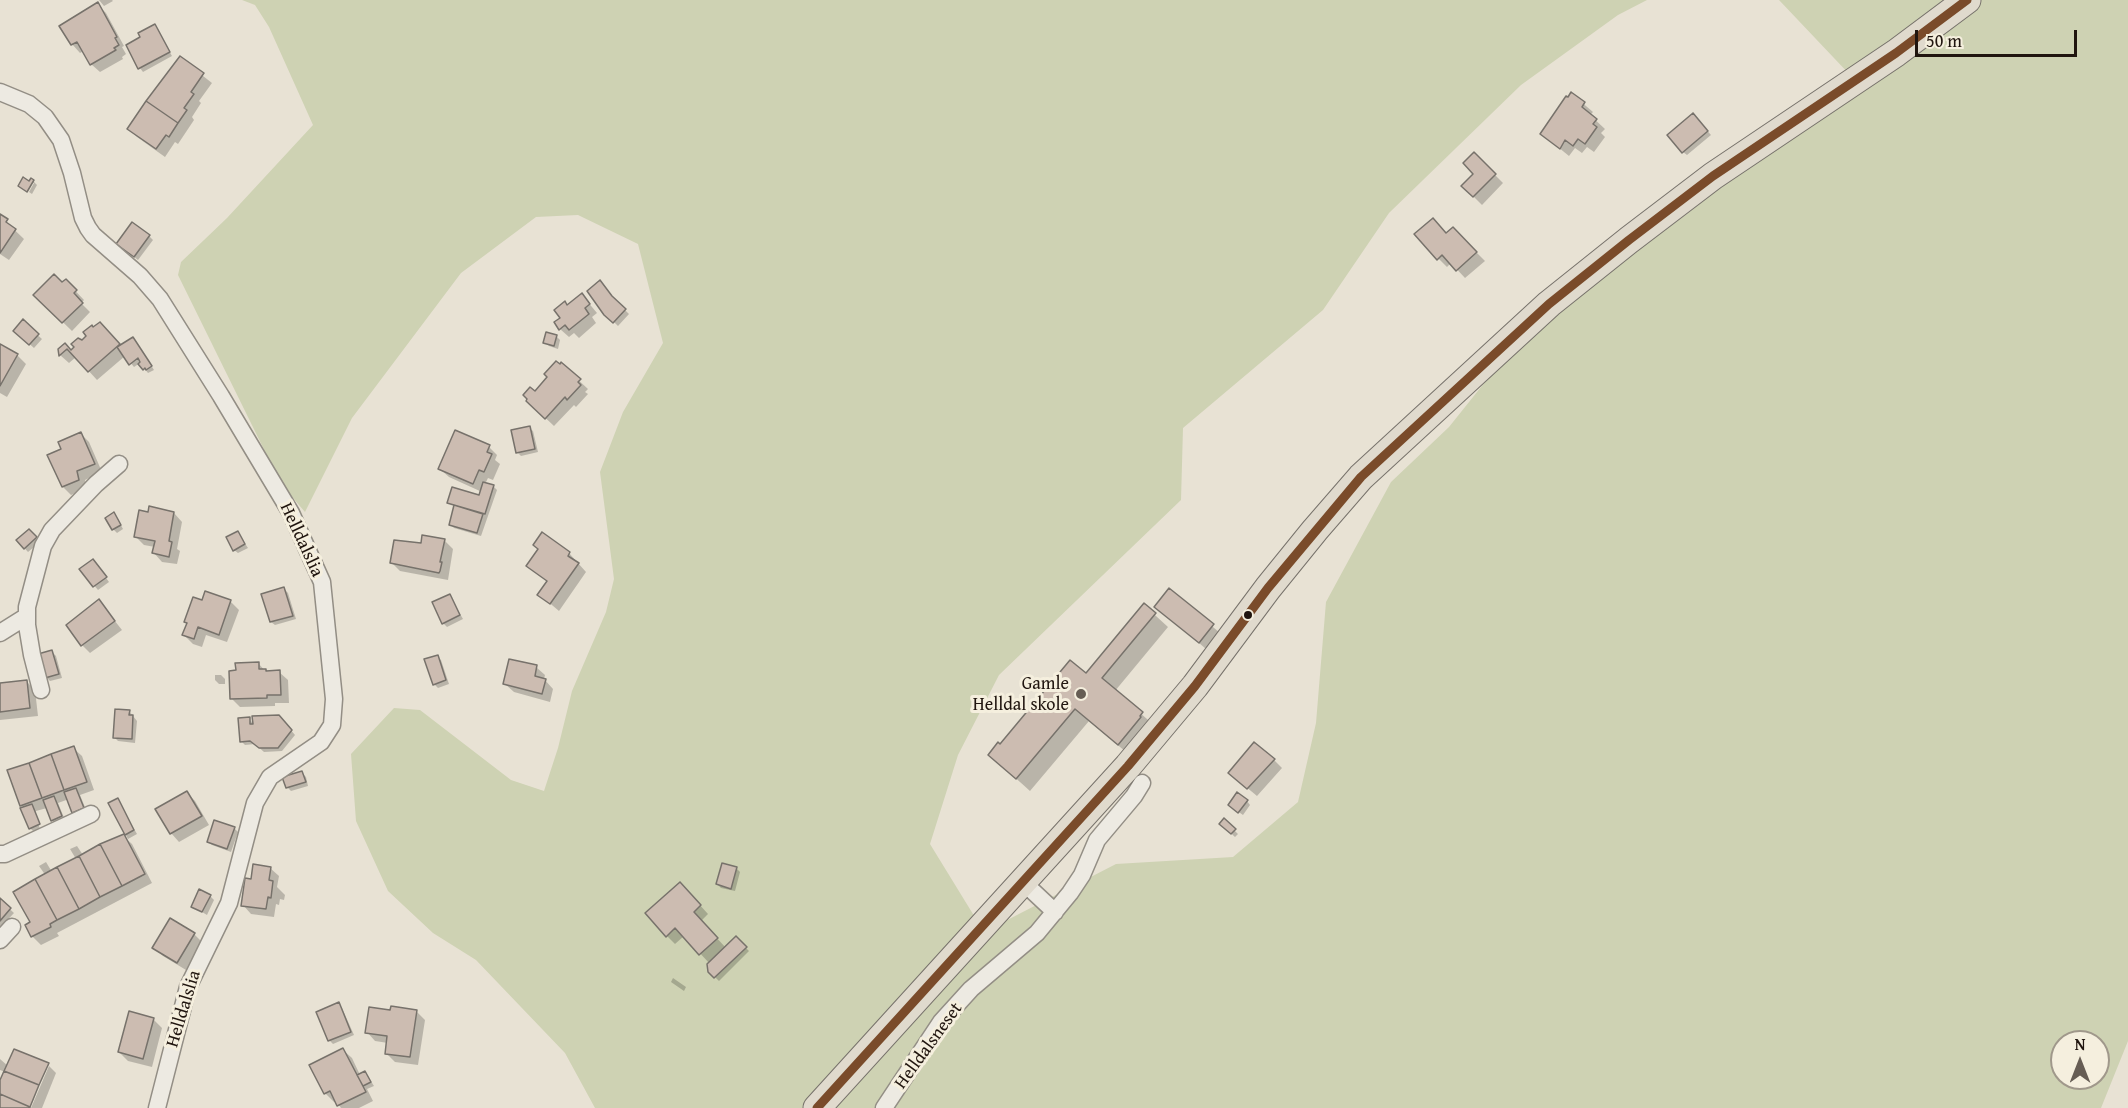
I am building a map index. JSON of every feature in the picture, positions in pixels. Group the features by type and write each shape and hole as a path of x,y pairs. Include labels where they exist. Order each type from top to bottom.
{"main road":[{"path":"818,1108 1128,766 1195,686 1268,588 1361,477 1549,304 1629,240 1713,176 1896,53 1967,0"}],"street":[{"name":"Helldalslia","path":"0,92 28,104 45,117 61,140 83,218 88,228 140,276 160,299 291,513 322,582 334,699 332,725 321,742 270,777 255,803 229,903 188,987 157,1108"},
{"path":"41,690 32,655 27,616 33,579 43,546 52,530 96,484 119,464"},
{"path":"0,633 27,616"},
{"name":"Helldalsneset","path":"884,1108 941,1022 972,989 1037,933 1055,912 1082,875 1097,840 1142,783"},
{"path":"0,854 5,854 91,814"},
{"path":"1023,882 1055,912"},
{"path":"0,940 12,927"}],"green space":[{"path":"242,0 1647,0 1618,15 1521,85 1389,213 1323,310 1183,428 1181,500 999,675 958,755 930,844 984,932 1116,864 1233,857 1298,802 1316,723 1326,602 1391,482 1449,427 1525,332 1688,213 1852,77 1779,0 2128,0 2128,1041 2110,1086 2110,1030 2050,1030 2050,1090 2108,1090 2101,1108 595,1108 565,1053 476,960 433,933 388,891 356,821 351,754 394,708 420,710 511,780 544,791 558,748 572,691 606,612 614,579 600,472 623,412 663,343 638,244 578,215 536,217 461,273 352,418 305,512 281,484 178,275 181,262 227,218 313,125 269,27 255,5"}],"building":[{"path":"98,2 119,45 114,48 116,50 90,65 77,42 71,45 59,26"},
{"path":"155,24 170,52 138,69 126,45 140,37 138,33"},
{"path":"180,56 204,73 191,92 194,94 184,108 187,110 178,123 146,101"},
{"path":"1571,92 1585,102 1582,107 1597,119 1593,124 1597,127 1585,144 1578,139 1573,146 1565,140 1560,149 1540,134"},
{"path":"146,101 178,123 169,137 166,135 156,149 127,129"},
{"path":"1693,113 1708,131 1682,153 1667,135"},
{"path":"1474,152 1496,174 1473,197 1461,186 1473,174 1463,163"},
{"path":"23,177 29,181 31,178 34,180 27,192 18,186"},
{"path":"0,214 8,219 6,222 16,229 0,253"},
{"path":"1433,218 1446,233 1453,227 1477,252 1456,271 1442,255 1437,260 1414,234"},
{"path":"132,222 150,235 134,257 116,244"},
{"path":"54,274 62,282 66,279 77,290 74,293 83,303 62,323 33,295"},
{"path":"600,280 626,309 613,323 604,315 587,291"},
{"path":"582,293 590,304 585,308 589,314 569,330 565,325 559,330 554,322 560,318 554,310 565,301 567,305"},
{"path":"23,319 39,334 29,345 13,331"},
{"path":"100,322 120,344 88,372 67,349 59,356 58,349 65,343 71,350 74,347 71,344 78,338 82,340 86,336 83,332"},
{"path":"546,332 557,335 554,346 543,343"},
{"path":"133,337 152,366 146,370 138,364 140,362 138,358 129,365 117,347"},
{"path":"0,344 18,354 0,386"},
{"path":"556,361 560,364 561,362 581,379 578,382 581,385 567,400 565,397 545,419 526,401 523,395 530,387 535,391 547,377 544,374"},
{"path":"530,426 535,449 516,453 511,430"},
{"path":"455,430 490,445 487,452 492,454 484,472 479,470 473,484 438,469"},
{"path":"81,432 95,464 77,471 79,480 62,487 47,455 61,449 58,442"},
{"path":"483,482 494,485 485,514 447,503 452,487 479,495"},
{"path":"454,505 483,514 477,533 449,525"},
{"path":"149,506 174,512 169,557 152,553 155,541 134,537 139,510 148,512"},
{"path":"114,512 121,525 112,530 105,518"},
{"path":"29,529 37,537 24,549 16,540"},
{"path":"238,531 245,544 233,551 226,537"},
{"path":"542,532 570,552 568,556 579,563 550,604 537,595 547,581 526,566 538,549 533,545"},
{"path":"422,535 445,539 439,573 390,563 394,540 421,543"},
{"path":"93,559 107,577 93,587 79,569"},
{"path":"284,587 293,616 270,622 261,594"},
{"path":"1169,588 1214,624 1199,643 1154,607"},
{"path":"205,591 231,600 219,635 198,627 194,639 182,635 193,597 202,600"},
{"path":"450,594 460,615 442,624 432,602"},
{"path":"99,599 115,621 81,646 66,625"},
{"name":"Gamle Helldal skole","path":"1144,603 1156,613 1102,678 1143,712 1118,745 1075,709 1016,779 988,755 998,742 1000,744 1070,660 1086,673"},
{"path":"52,650 59,674 45,678 38,654"},
{"path":"438,655 446,680 433,685 424,659"},
{"path":"509,659 537,665 535,676 546,679 542,694 503,684"},
{"path":"259,662 259,669 280,670 281,695 267,695 267,698 230,699 229,671 236,670 235,663"},
{"path":"27,680 30,708 0,712 0,683"},
{"path":"115,709 130,710 129,715 133,715 132,739 113,738"},
{"path":"279,715 292,730 278,748 259,748 250,741 240,742 238,718 250,717 250,724 253,724 252,716"},
{"path":"1254,742 1275,759 1247,789 1228,773"},
{"path":"74,746 87,782 64,790 51,754"},
{"path":"51,754 64,790 42,798 29,763"},
{"path":"29,763 42,798 20,806 7,770"},
{"path":"302,771 306,782 286,788 282,777"},
{"path":"76,788 84,808 72,813 64,792"},
{"path":"187,791 202,816 170,834 155,809"},
{"path":"1237,792 1248,800 1238,813 1228,805"},
{"path":"54,796 62,816 51,821 43,800"},
{"path":"118,798 134,830 125,835 108,803"},
{"path":"32,804 40,824 29,829 20,808"},
{"path":"1224,818 1236,829 1231,834 1219,824"},
{"path":"214,820 235,827 227,849 207,842"},
{"path":"124,834 145,874 122,886 100,844"},
{"path":"100,844 122,886 100,897 79,856"},
{"path":"79,856 100,897 79,909 57,867"},
{"path":"722,863 737,867 731,889 716,884"},
{"path":"253,864 271,867 269,880 273,881 271,898 268,897 266,909 241,906 245,878 251,879"},
{"path":"57,867 79,909 57,920 35,879"},
{"path":"35,879 57,920 50,924 51,927 31,937 25,925 30,922 13,892"},
{"path":"680,882 701,905 694,912 718,938 699,955 675,928 666,937 645,913"},
{"path":"199,889 211,895 202,912 191,907"},
{"path":"0,898 11,908 0,921"},
{"path":"170,918 195,933 177,963 152,948"},
{"path":"736,936 747,947 714,978 708,972 707,964"},
{"path":"339,1002 351,1032 328,1041 316,1012"},
{"path":"391,1006 417,1010 410,1057 385,1054 387,1036 365,1033 369,1007 390,1010"},
{"path":"129,1011 154,1018 143,1059 118,1052"},
{"path":"343,1048 366,1092 337,1106 330,1091 324,1094 309,1065"},
{"path":"14,1049 49,1063 39,1085 4,1071"},
{"path":"4,1071 39,1085 30,1107 0,1094 0,1080"},
{"path":"365,1071 371,1082 363,1086 357,1075"},
{"path":"0,1094 30,1107 30,1108 0,1108"}],"transit line":[{"path":"817,1108 1128,766 1195,686 1268,588 1361,477 1549,304 1629,240 1713,176 1896,53 1967,0"}],"place":[{"name":"Gamle Helldal skole","path":"1081,694"}]}
